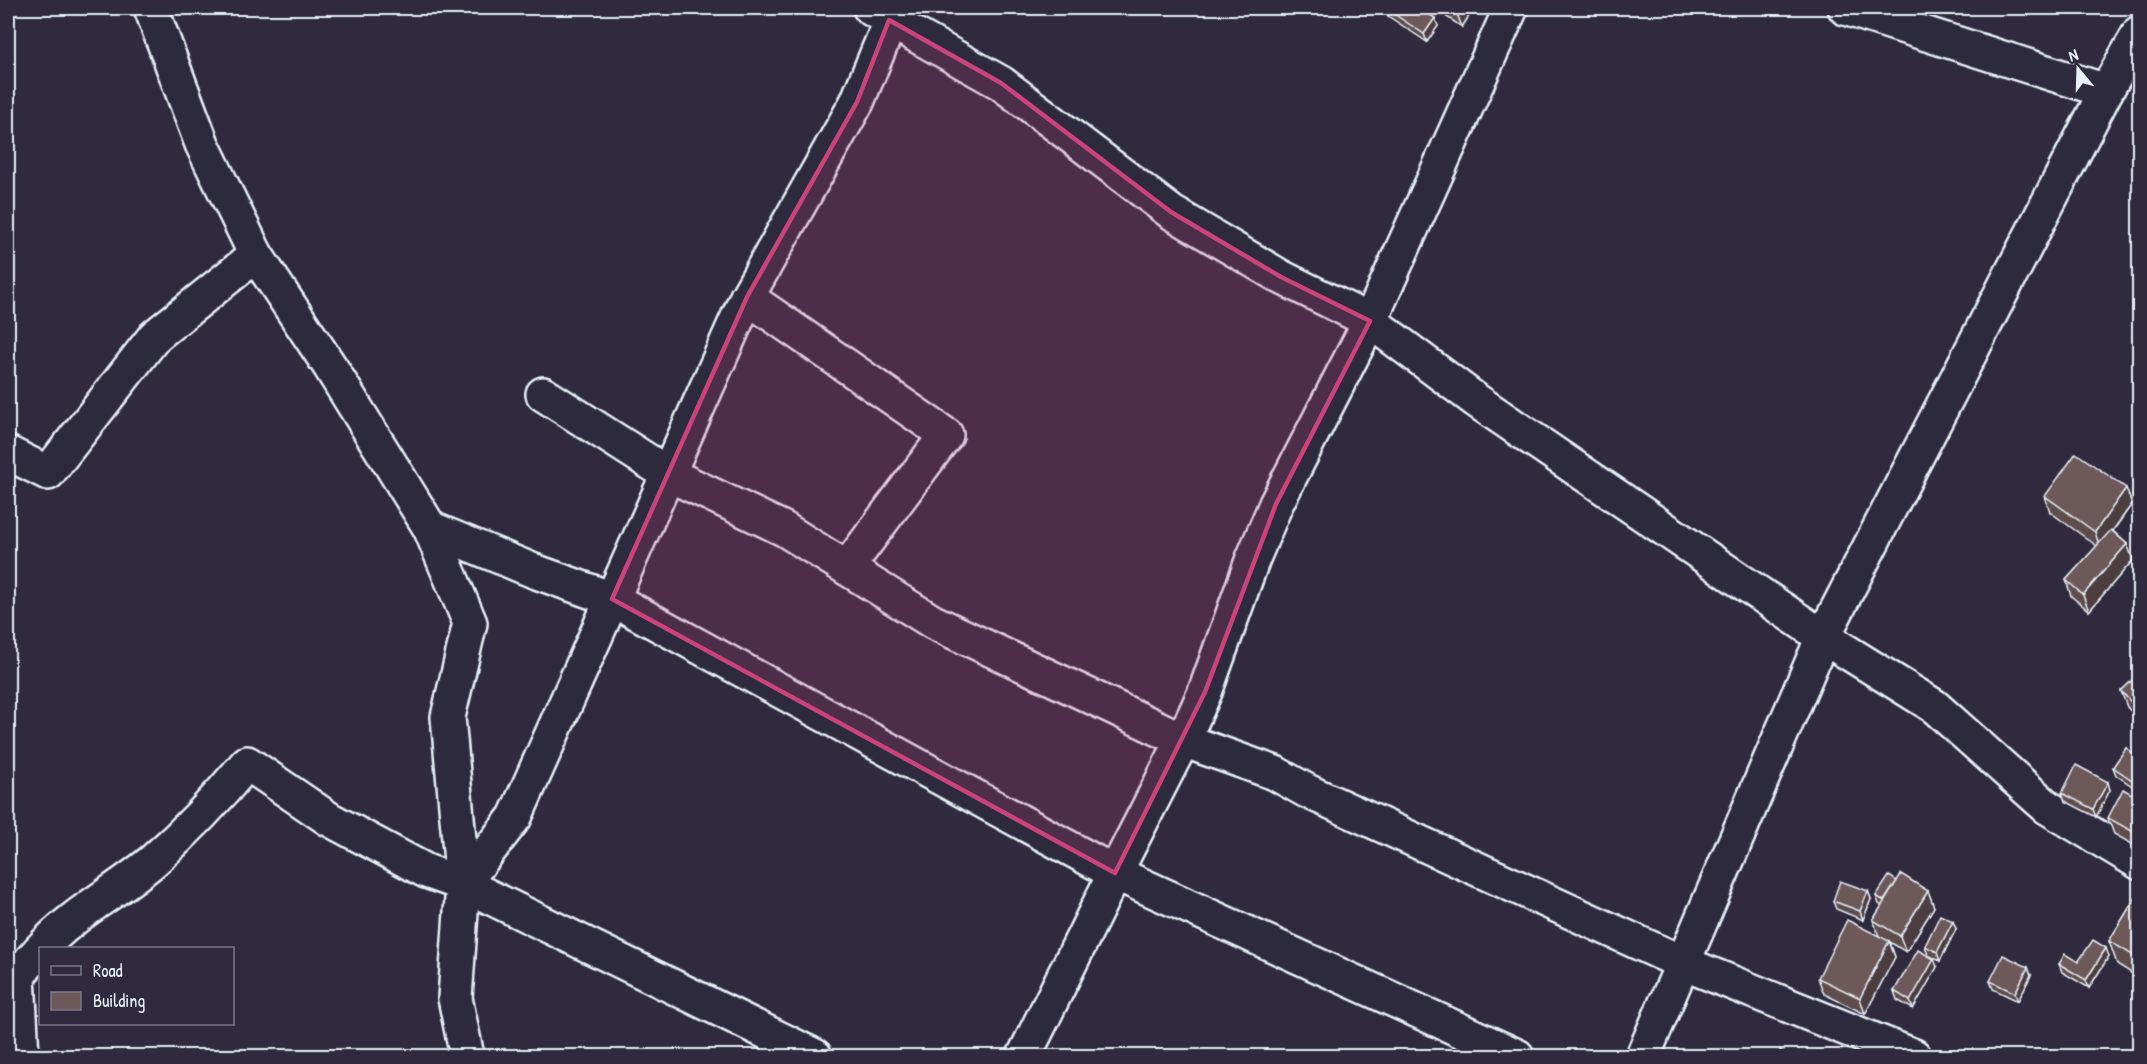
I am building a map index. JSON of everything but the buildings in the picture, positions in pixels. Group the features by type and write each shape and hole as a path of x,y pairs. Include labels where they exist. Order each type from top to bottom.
{"street":[{"path":"151,8 202,144 256,255 331,368 430,528 470,623 448,717 464,884 455,998 467,1056"},
{"path":"1024,1056 1183,740 1204,692 1252,561 1276,504 1370,321 1511,8"},
{"path":"1845,8 2106,91"},
{"path":"464,884 515,817 747,297 857,102 885,12 1000,83 1171,212 1281,277 1370,321 1477,401 1824,637 1934,706 2047,807 2139,863"},
{"path":"1643,1056 1824,637 2106,91 2139,32"},
{"path":"8,453 48,473 155,336 256,255"},
{"path":"747,297 946,435 847,568"},
{"path":"543,394 668,474 784,529 933,622 1183,740 1275,773 1683,963 1914,1056"},
{"path":"430,528 534,571 612,599 1115,873 1517,1056"},
{"path":"43,947 55,933 153,860 226,788 247,763 329,819 426,872 464,884 815,1056"},
{"path":"22,1056 13,967 39,950"}],"highlighted area":[{"path":"889,20 1001,83 1171,212 1281,277 1370,321 1276,504 1205,692 1115,873 612,599 747,297 857,102"}]}
